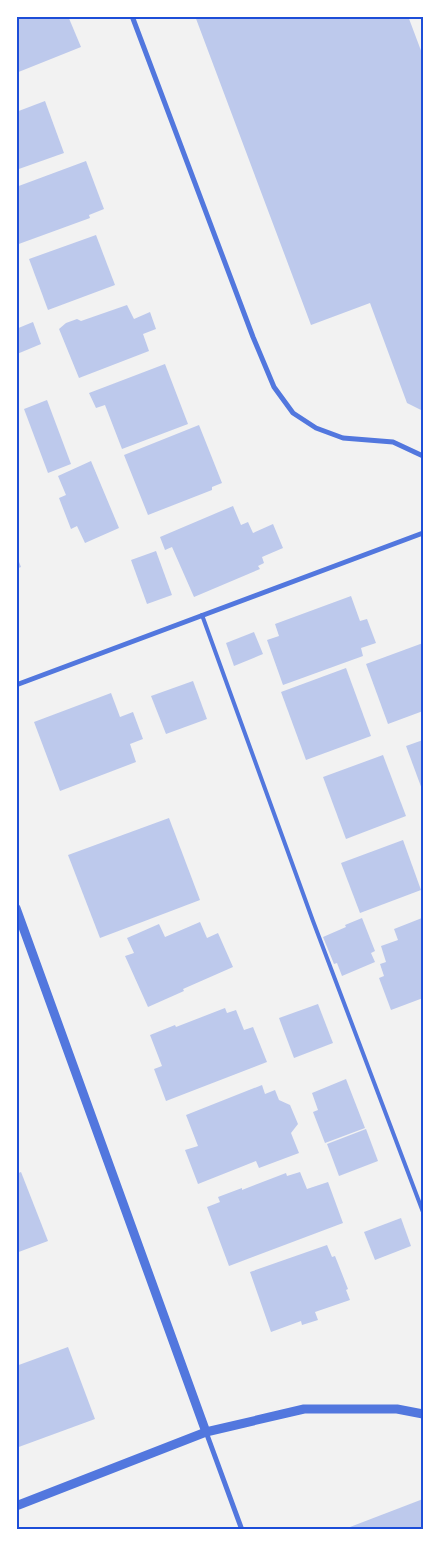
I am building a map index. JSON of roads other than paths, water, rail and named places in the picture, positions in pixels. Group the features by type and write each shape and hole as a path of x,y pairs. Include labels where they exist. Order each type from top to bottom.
{"street":[{"path":"132,16 274,387 293,413 316,428 343,438 393,442 423,456"},
{"path":"16,686 423,533"},
{"path":"16,908 242,1530"},
{"path":"16,1506 206,1432 304,1409 397,1409 423,1414"}],"lane":[{"path":"202,615 313,921 423,1212"}]}
